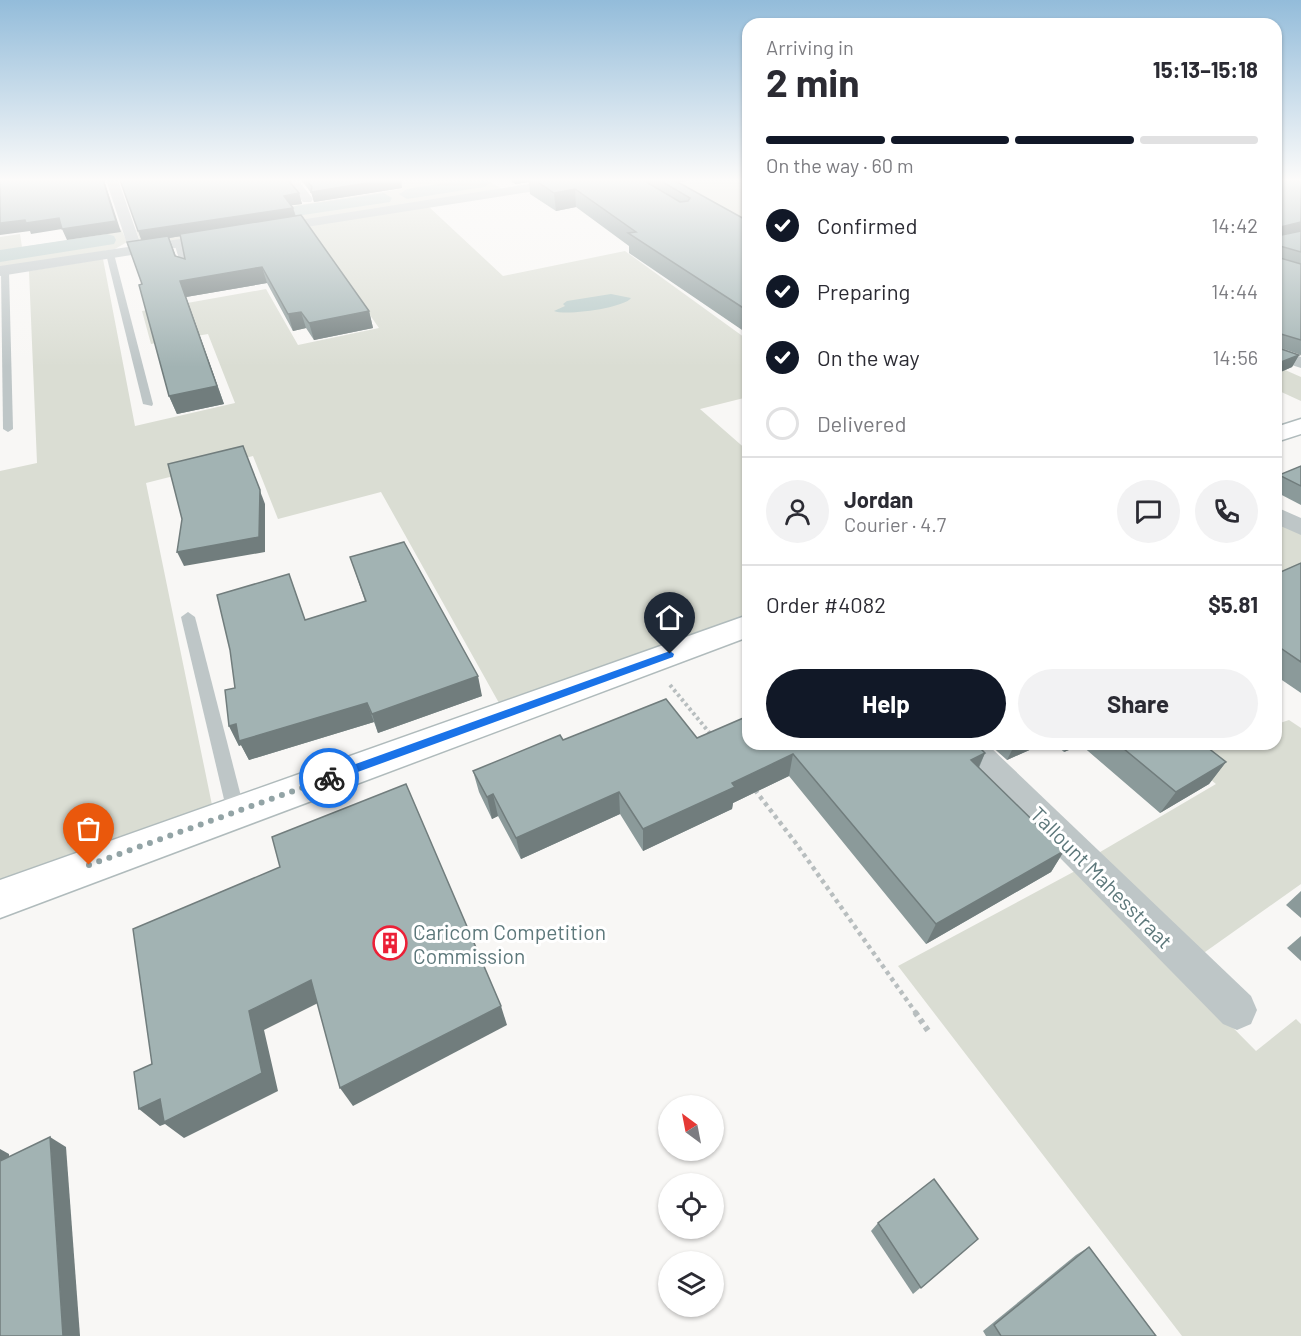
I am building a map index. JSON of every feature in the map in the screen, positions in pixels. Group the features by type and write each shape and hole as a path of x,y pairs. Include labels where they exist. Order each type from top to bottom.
{"street":[{"path":"133,242 136,250"},
{"path":"2,271 182,242"},
{"path":"1282,355 1301,363"},
{"path":"1282,433 1301,426"},
{"path":"1282,517 1301,528"},
{"path":"0,899 742,628"},
{"name":"Tallount Mahesstraat","path":"973,750 1237,1010"}],"lane":[{"path":"178,243 188,271"},
{"path":"110,254 148,404"},
{"path":"2,271 8,429"},
{"path":"188,616 236,812"}],"path":[{"path":"650,662 718,744"},
{"path":"747,780 795,842 928,1032"}],"shaded area":[{"path":"0,242 21,242 22,247 53,242 126,242 115,249 0,269"},
{"path":"141,242 176,242 153,246"},
{"path":"319,242 467,242 503,276 625,251 742,336 742,398 700,409 742,446 742,617 499,703 381,492 278,519 253,456 146,483 212,805 0,883 0,471 37,463 29,271 103,259 135,426 235,403 208,334 151,344 142,311 266,289 298,345 379,328"},
{"path":"611,294 631,298 618,305 594,310 554,311 565,306 563,304 567,301"},
{"path":"1282,369 1301,377 1301,401 1282,392"},
{"path":"1282,523 1301,533 1301,566 1282,573"},
{"path":"1289,720 1301,728 1301,884 1198,957 1095,855 1216,784 1175,751 1282,750 1282,722"},
{"path":"1077,870 1256,1051 1296,1019 1301,1024 1301,1336 1182,1336 898,966"}],"building":[{"path":"127,242 170,242 175,256 185,259 182,242 320,242 369,311 309,323 301,312 288,314 262,267 180,281 217,386 169,396 139,285 142,284"},
{"path":"642,242 742,242 742,307"},
{"path":"1282,242 1301,242 1301,252 1282,247"},
{"path":"1282,259 1301,264 1301,340 1282,334"},
{"path":"1282,349 1299,355 1282,362"},
{"path":"243,446 260,490 259,537 177,552 182,519 168,464"},
{"path":"1301,466 1301,486 1282,476 1282,474"},
{"path":"404,542 478,676 372,714 367,703 239,741 236,724 229,726 225,690 235,688 230,650 217,595 289,574 305,620 366,601 350,557"},
{"path":"1301,563 1301,662 1282,649 1282,571"},
{"path":"666,699 697,738 742,719 742,750 982,750 985,753 971,760 1064,851 936,924 793,754 732,783 735,787 643,829 619,792 516,838 493,794 487,797 473,771 560,735 563,740"},
{"path":"1125,750 1211,750 1226,762 1176,792"},
{"path":"406,784 501,1006 340,1088 311,980 249,1011 262,1073 164,1122 160,1099 139,1109 134,1072 152,1064 133,929 280,867 272,837"},
{"path":"50,1137 63,1336 0,1336 0,1161"},
{"path":"934,1179 978,1239 921,1288 878,1223"},
{"path":"1089,1247 1156,1336 1001,1336 994,1325"}],"waterway":[{"path":"0,256 91,242"}],"way so far":[{"path":"89,865 329,778"}],"place":[{"name":"Caricom Competition Commission","path":"390,943"}],"route":[{"path":"329,778 670,654"}]}
